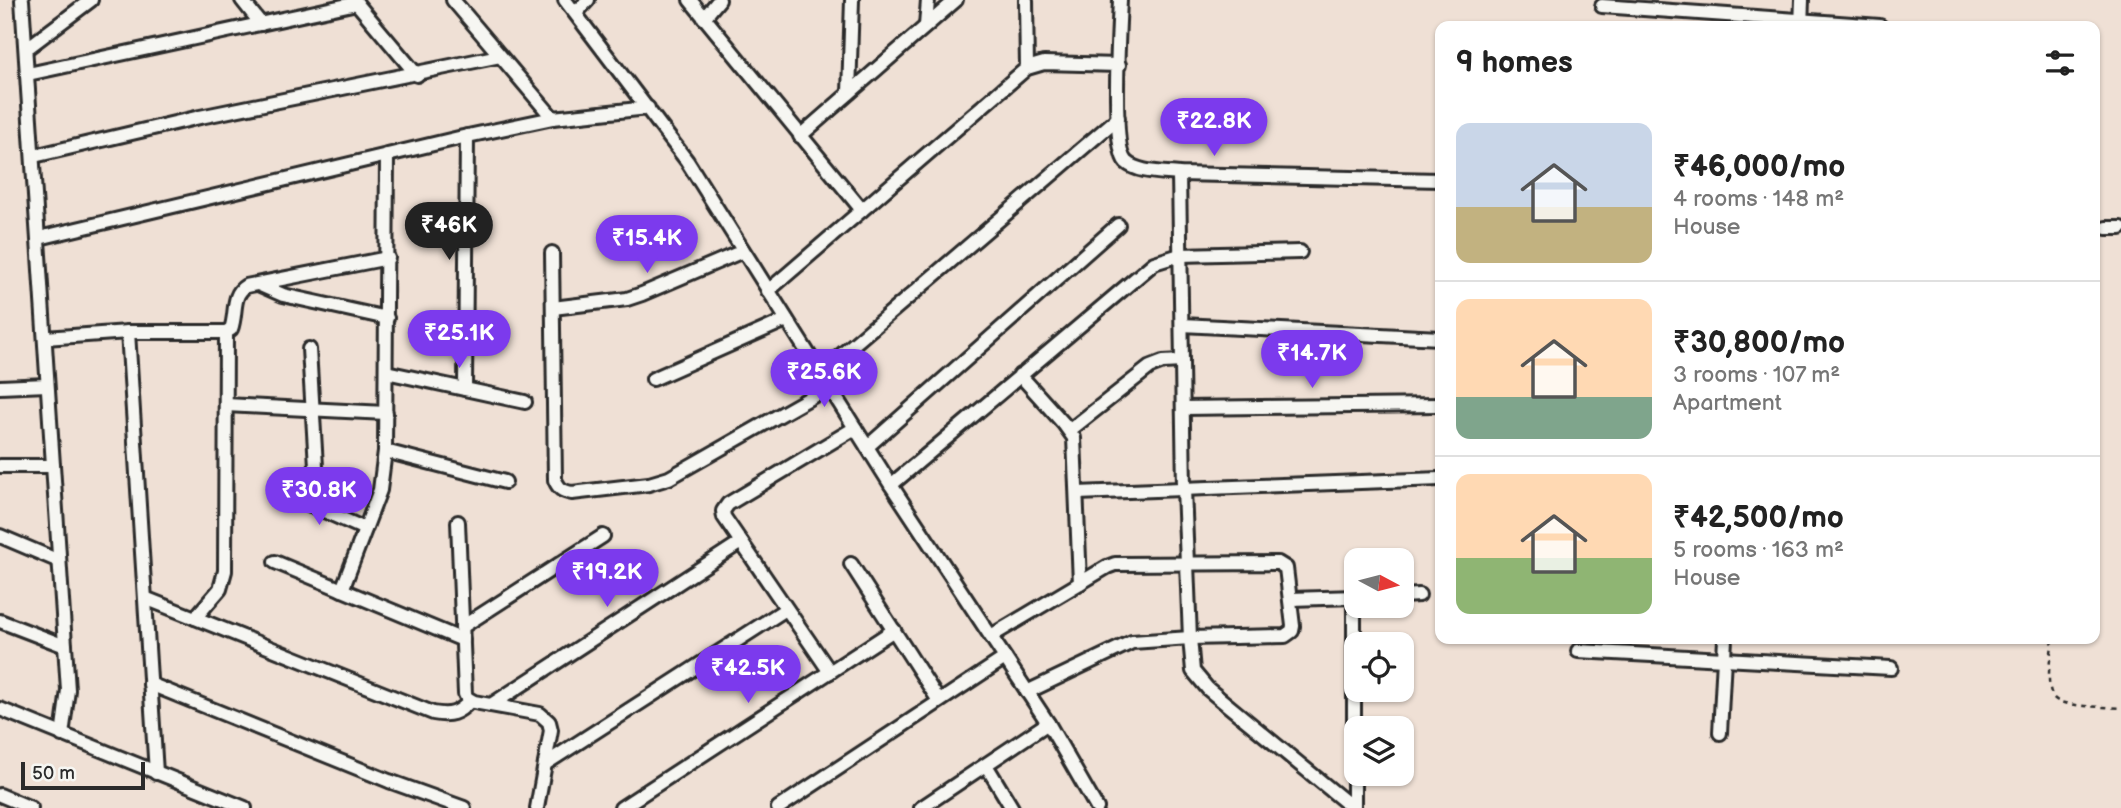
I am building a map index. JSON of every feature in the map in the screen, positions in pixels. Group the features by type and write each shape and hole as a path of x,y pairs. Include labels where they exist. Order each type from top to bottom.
{"street":[{"path":"22,0 68,690 62,735"},
{"path":"26,49 91,0"},
{"path":"242,0 261,24"},
{"path":"453,0 553,118"},
{"path":"565,0 687,161 891,485 1048,723 1097,808"},
{"path":"576,13 588,0"},
{"path":"690,0 862,210"},
{"path":"704,18 719,0"},
{"path":"849,93 852,0"},
{"path":"926,26 928,0"},
{"path":"800,136 956,0"},
{"path":"1026,0 1027,68"},
{"path":"1120,0 1118,118 1120,151 1124,161 1146,170 1178,174 1435,180"},
{"path":"1801,21 1802,0"},
{"path":"28,74 356,1 416,75"},
{"path":"1602,6 1768,21"},
{"path":"34,156 200,117 500,56"},
{"path":"768,291 1027,68 1044,63 1119,65"},
{"path":"39,238 467,136 553,118 648,108"},
{"path":"820,373 1118,118"},
{"path":"465,389 467,136"},
{"path":"342,590 380,490 385,451 387,155"},
{"path":"1178,174 1186,562 1193,671 1354,808"},
{"path":"867,447 1118,225"},
{"path":"2106,228 2121,228"},
{"path":"554,308 635,296 743,251"},
{"path":"891,485 1141,272 1160,260 1180,254 1300,252"},
{"path":"552,253 555,480 563,491 572,493 649,484 669,478 829,387"},
{"path":"45,338 128,332 226,332 233,324 236,296 240,289 388,258"},
{"path":"257,284 283,295 387,318"},
{"path":"653,379 786,320"},
{"path":"1182,325 1435,338"},
{"path":"128,332 156,773"},
{"path":"195,618 224,582 226,332"},
{"path":"309,349 316,466"},
{"path":"1070,430 1150,367 1163,362 1182,361"},
{"path":"386,372 525,402"},
{"path":"1020,375 1070,430 1076,447 1080,583"},
{"path":"0,387 47,385"},
{"path":"226,405 386,412"},
{"path":"1183,408 1435,405"},
{"path":"830,672 724,517 724,507 855,428"},
{"path":"385,451 505,482"},
{"path":"0,466 53,466"},
{"path":"1077,493 1435,480"},
{"path":"286,494 365,529"},
{"path":"458,522 465,694 470,701 545,717 551,730 537,808"},
{"path":"0,536 59,561"},
{"path":"463,633 603,536"},
{"path":"491,705 741,542"},
{"path":"275,562 342,590 463,633"},
{"path":"991,636 1115,564 1278,562 1286,568 1292,631 1285,636 1132,642 1027,692"},
{"path":"851,564 939,701"},
{"path":"1414,595 1419,595"},
{"path":"1290,599 1344,597"},
{"path":"145,598 433,713 454,714 470,701"},
{"path":"545,764 786,609"},
{"path":"1354,808 1355,618"},
{"path":"0,621 65,646"},
{"path":"621,808 894,631"},
{"path":"1720,733 1725,644"},
{"path":"1578,651 1891,668"},
{"path":"778,808 1005,658"},
{"path":"150,684 389,781 464,808"},
{"path":"0,709 245,808"},
{"path":"921,808 1048,723"},
{"path":"986,765 1012,808"},
{"path":"0,795 30,808"}],"path":[{"path":"2052,644 2049,675 2050,691 2054,699 2064,703 2121,708"}]}
